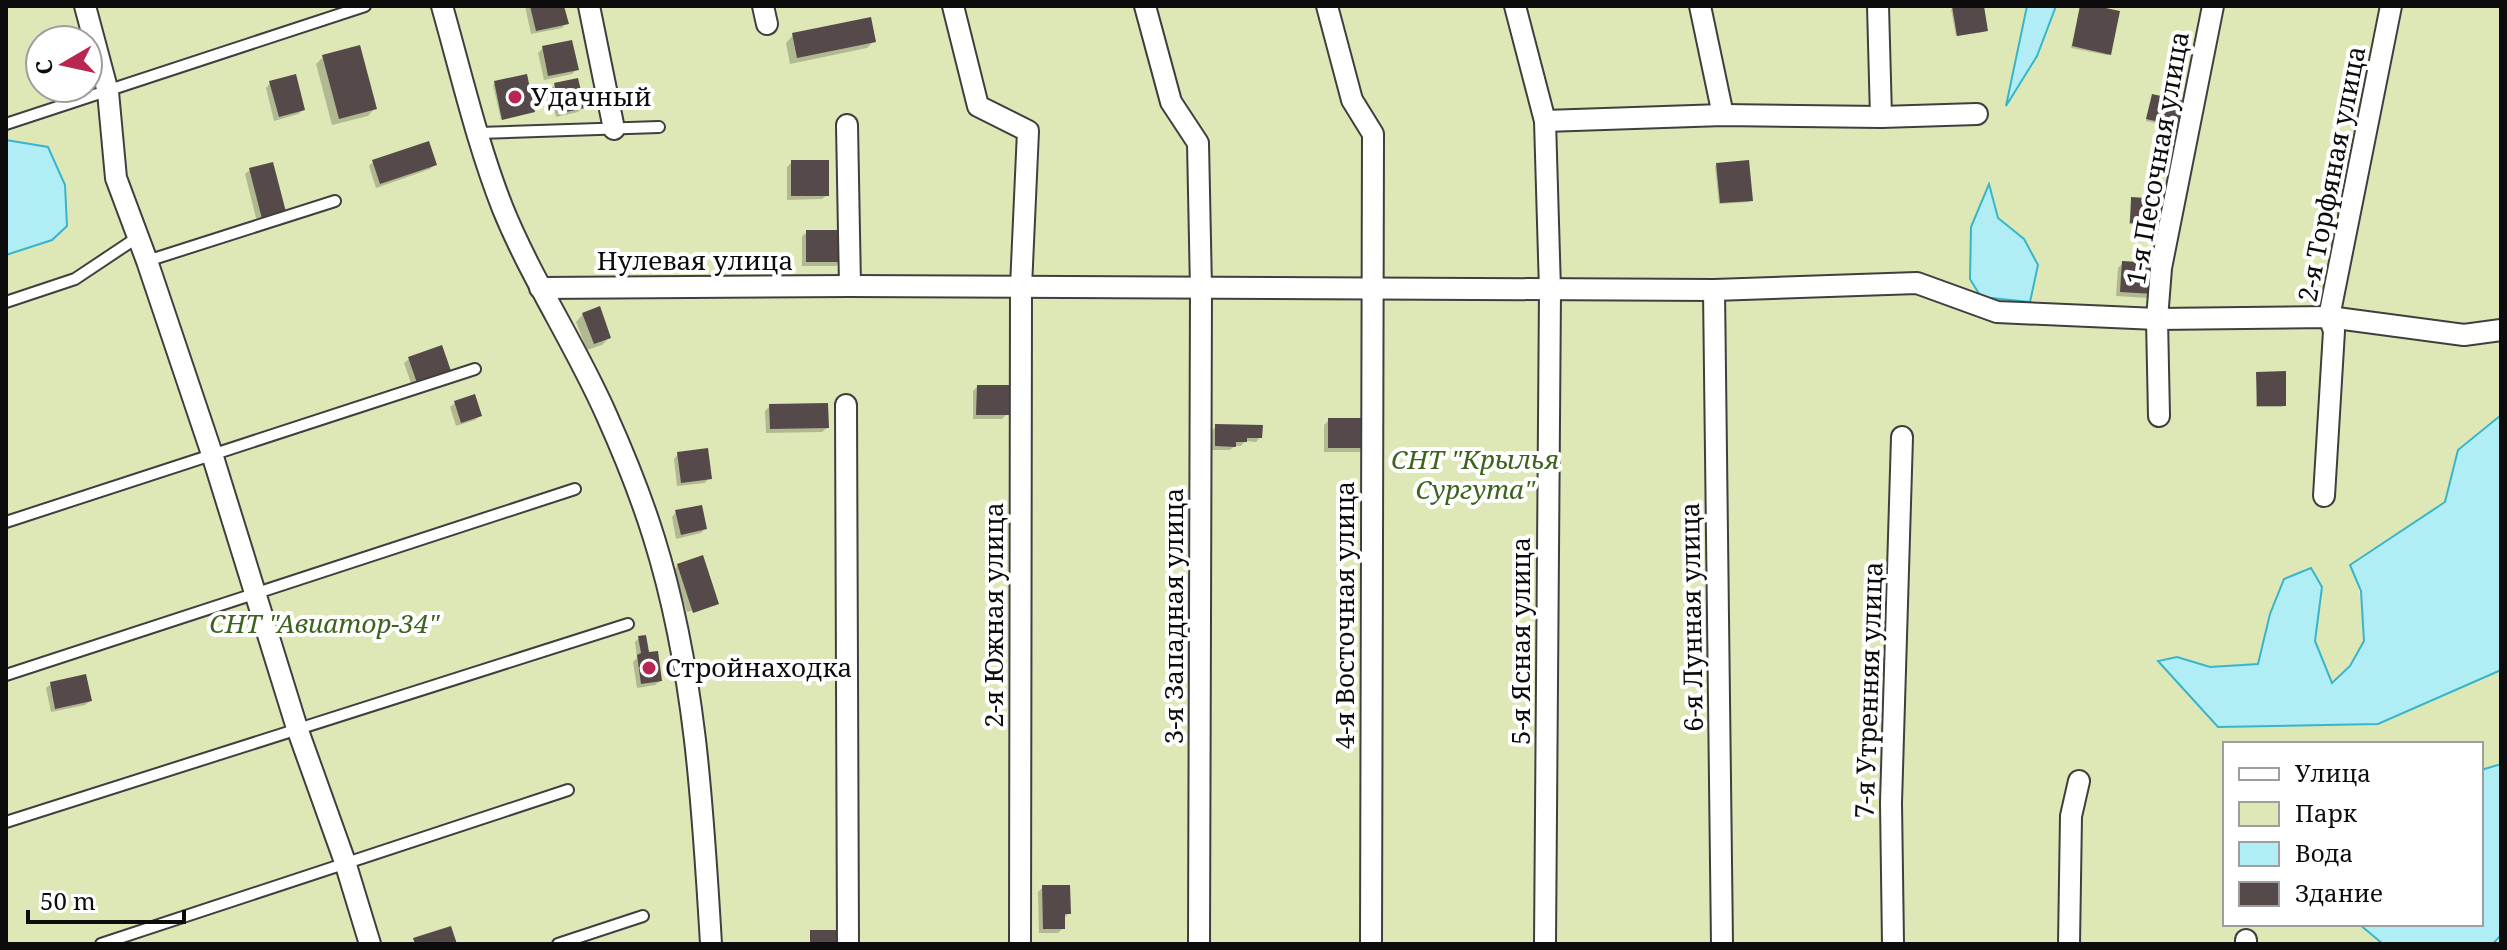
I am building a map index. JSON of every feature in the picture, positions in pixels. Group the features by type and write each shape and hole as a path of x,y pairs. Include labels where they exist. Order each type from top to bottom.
{"street":[{"path":"85,6 108,92 116,178 212,454 297,728 345,862 370,944"},
{"path":"442,6 503,208 540,288 606,413 653,535 674,608 687,677 707,870 711,944"},
{"path":"589,6 614,129"},
{"name":"2-я Южная улица","path":"953,6 978,106 1028,131 1021,287 1020,944"},
{"name":"3-я Западная улица","path":"1145,6 1171,102 1198,143 1201,289 1199,944"},
{"name":"4-я Восточная улица","path":"1327,6 1352,100 1373,134 1371,944"},
{"name":"5-я Ясная улица","path":"1515,6 1545,121 1550,290 1545,944"},
{"path":"1700,6 1723,115"},
{"path":"1878,6 1881,117"},
{"name":"1-я Песочная улица","path":"2159,416 2157,319 2161,268 2213,6"},
{"name":"2-я Торфяная улица","path":"2324,496 2334,331 2329,317 2391,6"},
{"path":"1545,121 1723,115 1881,117 1977,114"},
{"path":"847,125 850,286"},
{"name":"Нулевая улица","path":"540,288 850,286 1714,290 1917,283 1997,312 2157,319 2329,317 2464,335 2501,330"},
{"name":"6-я Лунная улица","path":"1714,290 1722,944"},
{"path":"846,405 848,944"},
{"name":"7-я Утренняя улица","path":"1893,944 1891,803 1902,437"},
{"path":"2069,944 2071,816 2079,781"}],"lane":[{"path":"6,124 365,6"},
{"path":"478,133 659,127"},
{"path":"147,261 335,201"},
{"path":"6,302 75,279 138,237"},
{"path":"6,522 475,369"},
{"path":"6,675 575,489"},
{"path":"6,822 628,624"},
{"path":"101,944 568,790"},
{"path":"558,944 643,916"}],"green space":[{"name":"CНТ \"Крылья Сургута\"","path":"6,6 2501,6 2501,415 2458,450 2445,502 2350,565 2362,604 2365,636 2357,655 2332,684 2315,641 2322,587 2284,579 2270,614 2258,664 2210,667 2177,657 2159,661 2378,724 2501,670 2501,764 2483,769 2483,742 2223,742 2223,926 2361,926 2383,944 6,944"}],"water":[{"path":"2027,6 2056,6 2037,56 2006,106"},
{"path":"6,140 48,147 65,185 67,226 52,240 6,255"},
{"path":"1989,184 1998,218 2024,239 2038,265 2030,302 1981,297 1970,279 1971,227"},
{"path":"2501,415 2501,670 2378,724 2218,727 2158,661 2177,657 2210,667 2258,664 2270,614 2284,579 2311,568 2322,587 2315,641 2332,683 2350,666 2364,641 2361,591 2350,565 2445,502 2458,450"},
{"path":"2501,764 2501,935 2493,944 2383,944 2361,926 2483,926 2483,769"}],"building":[{"path":"530,6 564,6 569,24 536,31"},
{"path":"1952,6 1984,6 1988,31 1957,36"},
{"path":"2080,6 2120,11 2111,55 2072,46"},
{"path":"871,17 876,42 797,58 792,33"},
{"path":"572,40 579,70 548,76 542,46"},
{"path":"360,45 377,109 339,119 322,55"},
{"path":"296,74 305,110 279,117 269,81"},
{"name":"Удачный","path":"527,74 535,112 502,120 494,81"},
{"path":"578,78 585,108 561,113 554,83"},
{"path":"2152,94 2184,101 2178,126 2146,119"},
{"path":"429,141 437,165 380,184 372,160"},
{"path":"791,160 829,160 829,196 791,196"},
{"path":"1749,160 1753,201 1720,203 1716,163"},
{"path":"273,162 286,212 262,219 249,168"},
{"path":"2131,197 2160,199 2159,225 2130,223"},
{"path":"806,230 843,230 842,262 806,262"},
{"path":"2122,261 2156,263 2154,294 2120,292"},
{"path":"600,306 611,338 594,344 582,313"},
{"path":"442,345 451,371 417,383 408,357"},
{"path":"2286,371 2286,406 2257,406 2256,372"},
{"path":"977,385 1009,385 1009,415 976,415"},
{"path":"475,394 482,416 461,423 454,401"},
{"path":"828,403 829,428 770,429 769,404"},
{"path":"1328,418 1366,418 1366,448 1328,448"},
{"path":"1215,424 1263,425 1262,438 1247,438 1247,442 1236,442 1236,447 1215,446"},
{"path":"708,448 712,479 681,483 677,452"},
{"path":"702,505 707,529 681,535 675,510"},
{"path":"703,555 719,604 693,613 677,564"},
{"name":"Стройнаходка","path":"646,635 649,652 658,651 662,681 641,684 638,636"},
{"path":"86,674 92,701 55,709 50,682"},
{"path":"1042,885 1070,885 1071,914 1065,914 1065,929 1043,929"},
{"path":"451,926 457,944 415,944 413,938"},
{"path":"810,930 842,930 842,944 810,944"}],"place":[{"name":"Удачный","path":"515,97"},
{"name":"Стройнаходка","path":"649,668"}],"park label":[{"name":"СНТ \"Авиатор-34\"","path":"324,624"}]}
